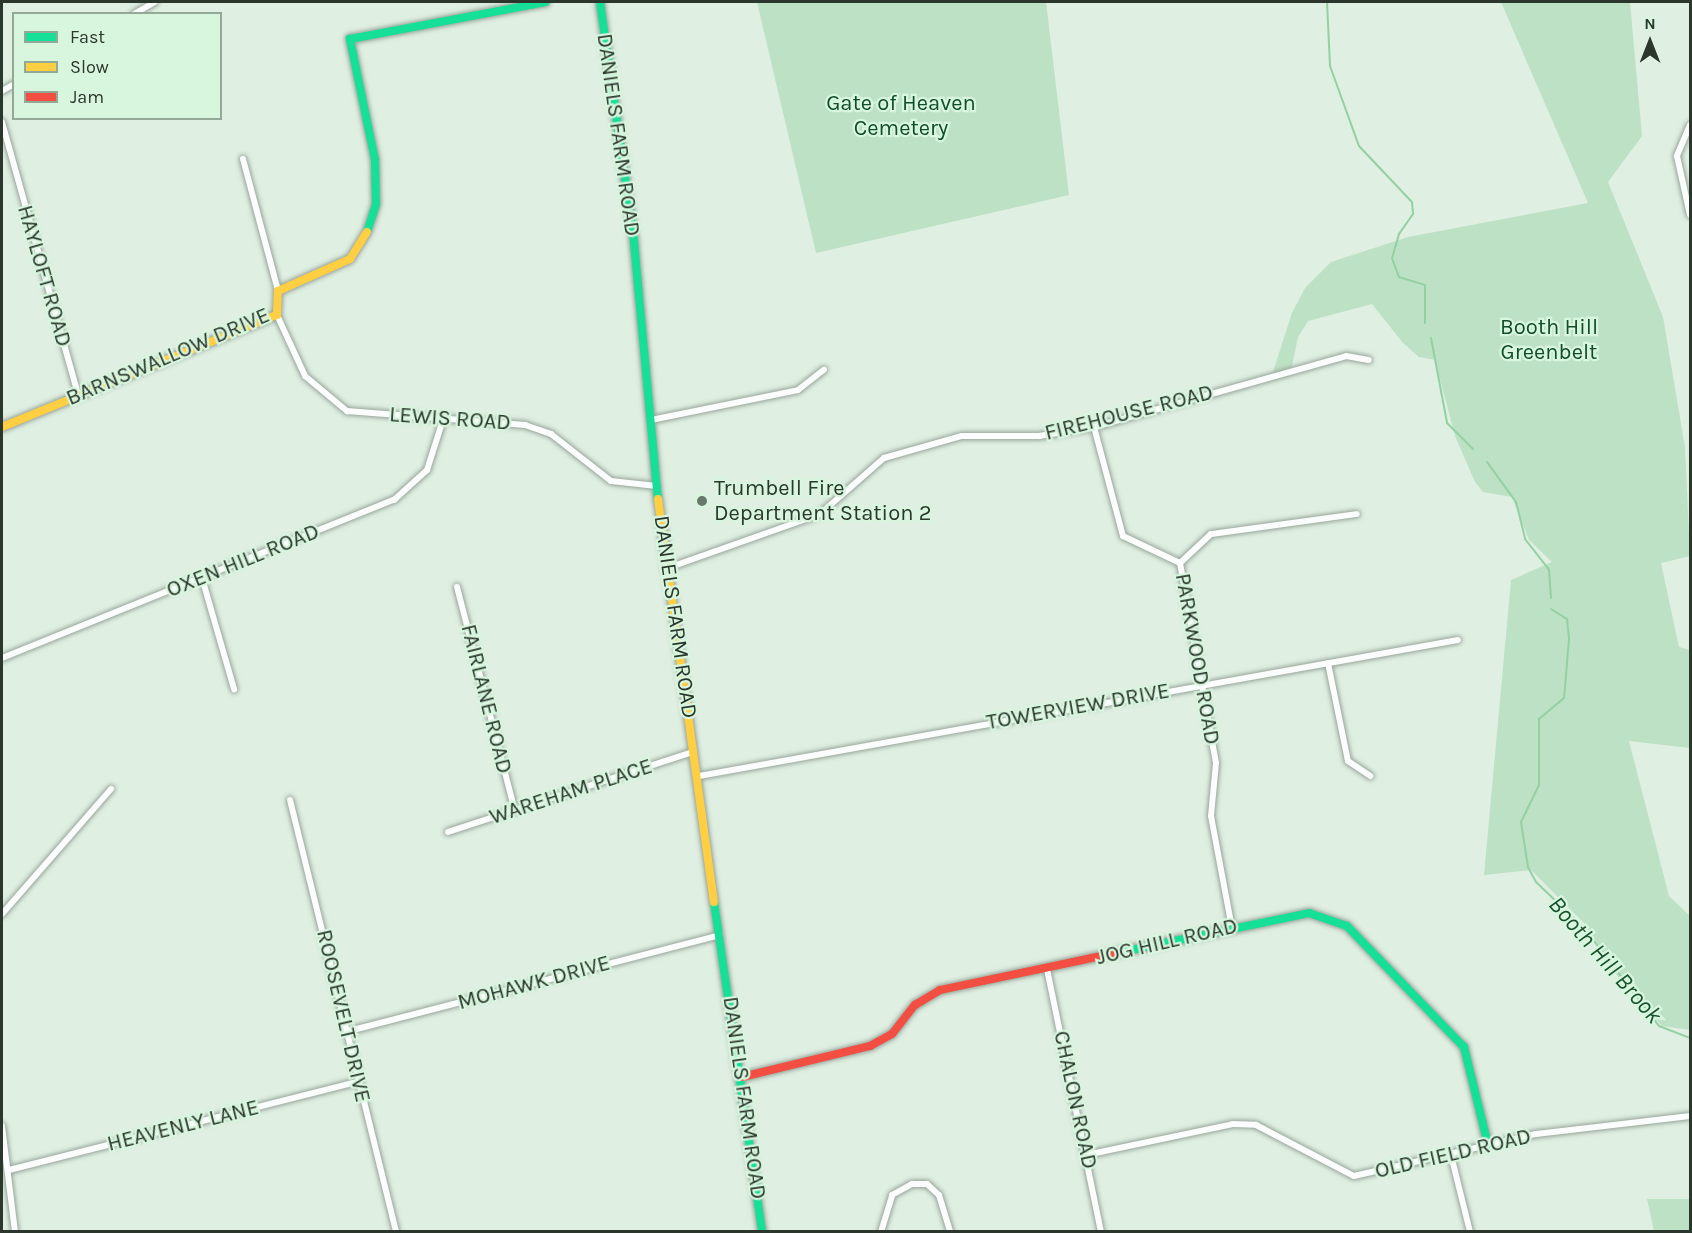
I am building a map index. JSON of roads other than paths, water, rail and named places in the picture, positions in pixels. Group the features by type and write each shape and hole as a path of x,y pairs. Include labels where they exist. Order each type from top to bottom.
{"street":[{"path":"138,12 155,2"},
{"name":"BARNSWALLOW DRIVE","path":"2,427 277,315 278,291 350,259 364,239 376,201 375,160 350,39 546,2"},
{"name":"DANIELS FARM ROAD","path":"600,2 633,242 665,569 699,776 762,1232"},
{"name":"HAYLOFT ROAD","path":"2,122 78,395"},
{"path":"1690,125 1677,156 1690,215"},
{"path":"243,159 278,291"},
{"name":"LEWIS ROAD","path":"277,315 305,376 347,411 538,428 611,481 657,486"},
{"name":"FIREHOUSE ROAD","path":"665,569 820,514 884,458 962,436 1039,436 1094,426 1346,356 1369,360"},
{"path":"651,420 798,390 824,370"},
{"name":"OXEN HILL ROAD","path":"2,658 394,500 427,470 442,420"},
{"name":"PARKWOOD ROAD","path":"1094,426 1123,536 1180,563 1204,684 1216,762 1214,849 1232,928"},
{"path":"1180,563 1211,534 1357,514"},
{"path":"202,578 234,688"},
{"name":"FAIRLANE ROAD","path":"457,587 514,811"},
{"name":"TOWERVIEW DRIVE","path":"699,776 1458,640"},
{"path":"1328,663 1348,760 1370,776"},
{"name":"WAREHAM PLACE","path":"448,832 694,752"},
{"path":"2,914 111,789"},
{"name":"ROOSEVELT DRIVE","path":"290,800 349,1031 357,1082 396,1232"},
{"name":"JOG HILL ROAD","path":"742,1077 870,1046 892,1034 915,1005 940,990 1309,913 1347,926 1464,1047 1488,1145"},
{"name":"MOHAWK DRIVE","path":"349,1031 720,935"},
{"name":"CHALON ROAD","path":"1047,969 1101,1232"},
{"name":"HEAVENLY LANE","path":"9,1170 357,1082"},
{"name":"OLD FIELD ROAD","path":"1086,1155 1233,1124 1280,1134 1329,1167 1354,1176 1488,1145 1690,1116"},
{"path":"2,1126 15,1232"},
{"path":"1450,1155 1470,1232"},
{"path":"881,1232 892,1195 912,1184 927,1184 939,1195 950,1232"},
{"path":"2,1192 12,1196"}],"waterway":[{"name":"Booth Hill Brook","path":"1327,2 1330,66 1359,146 1412,202 1413,214 1399,234 1392,258 1399,277 1425,285 1425,323"},
{"name":"Booth Hill Brook","path":"1431,338 1447,423 1473,449"},
{"name":"Booth Hill Brook","path":"1487,462 1516,502 1525,539 1549,570 1551,598"},
{"name":"Booth Hill Brook","path":"1551,609 1567,619 1569,639 1564,698 1539,719 1539,785 1521,822 1528,867 1536,882 1584,928 1659,1026 1690,1038"}],"place":[{"name":"Trumbell Fire Department Station 2","path":"702,501"}],"park label":[{"name":"Gate of Heaven Cemetery","path":"901,116"},
{"name":"Booth Hill Greenbelt","path":"1549,340"}]}
